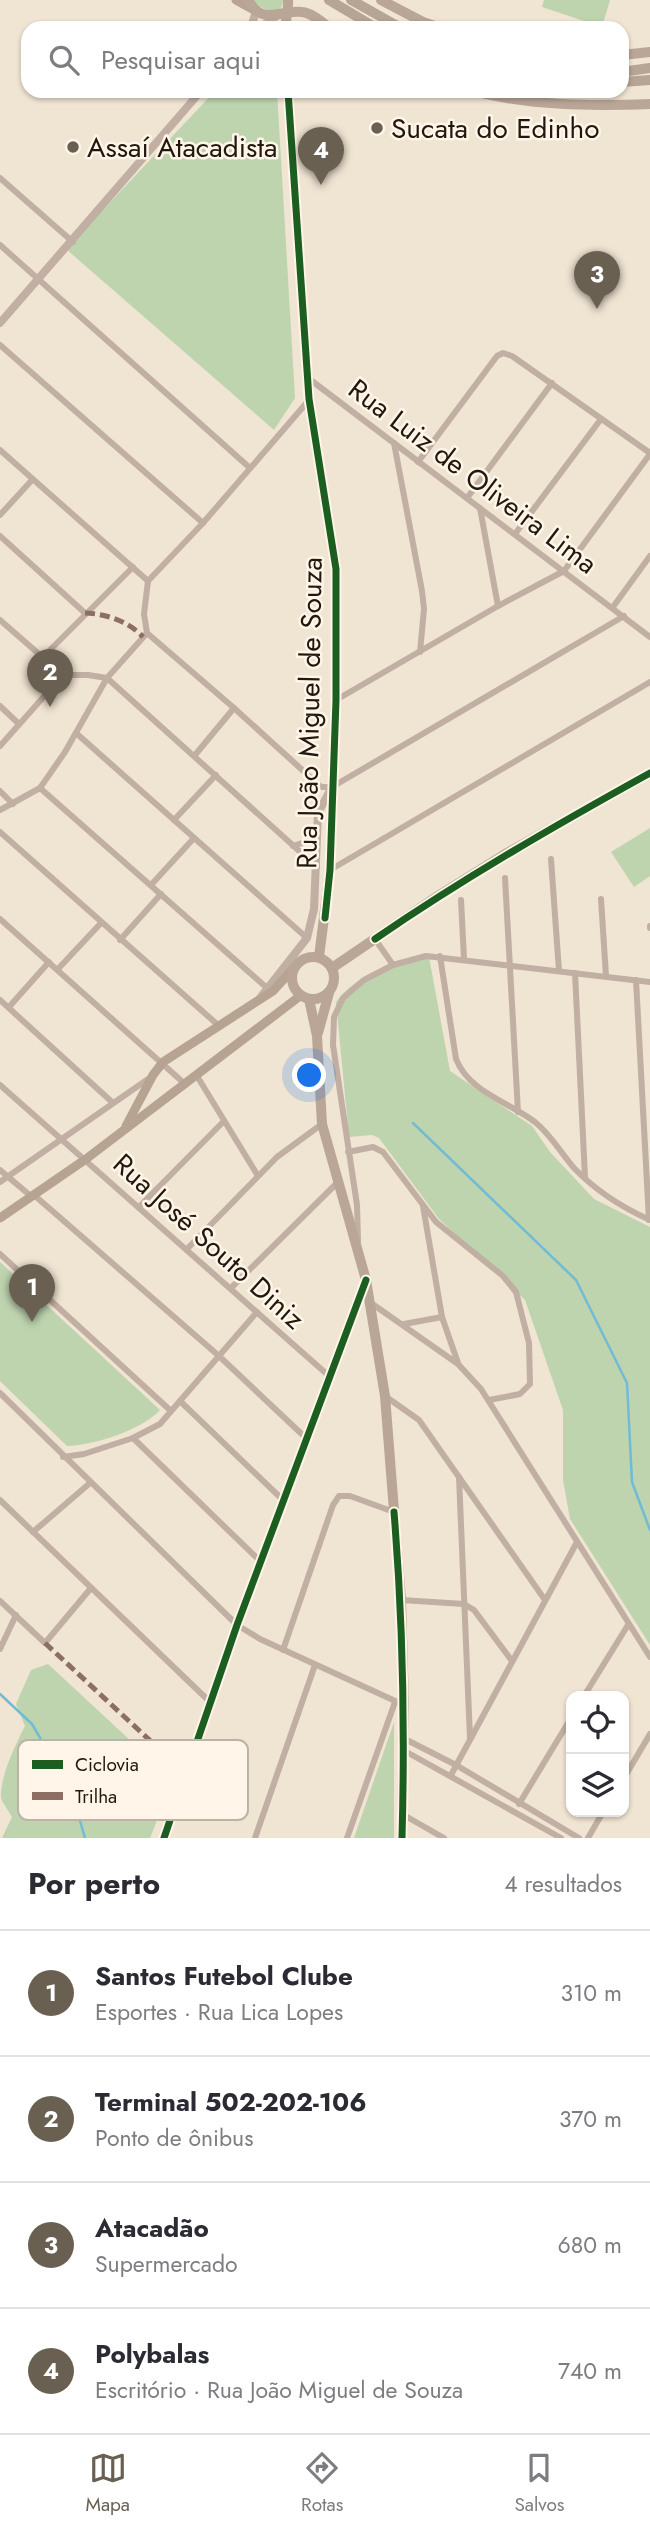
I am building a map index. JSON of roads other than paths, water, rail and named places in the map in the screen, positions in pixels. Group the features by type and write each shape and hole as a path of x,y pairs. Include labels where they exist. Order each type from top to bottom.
{"highway":[{"path":"329,0 364,21"},
{"path":"351,0 388,21"},
{"path":"629,71 650,68"},
{"path":"629,82 650,80"}],"main road":[{"path":"236,0 267,15 281,15 293,11 309,13 320,21"},
{"path":"248,0 256,11"},
{"path":"281,15 289,7 288,0"},
{"path":"381,0 421,21"},
{"path":"281,15 283,21"},
{"path":"629,54 650,52"},
{"name":"Rua João Miguel de Souza","path":"288,98 309,399 336,569 336,700 330,870 319,957"},
{"path":"506,98 571,104 650,104"},
{"path":"332,968 507,853 650,773"},
{"path":"124,1131 153,1075 163,1062 258,1001 279,985 301,960 319,957 332,968 334,980 317,1036"},
{"path":"293,969 292,984 305,998 317,1036 322,1124 366,1279 385,1396 401,1600 399,1703 403,1744 402,1838"},
{"path":"0,1218 86,1159 305,998 317,1000 329,993"}],"street":[{"path":"253,21 256,11"},
{"path":"271,21 281,15"},
{"path":"0,323 195,98"},
{"path":"0,178 73,242"},
{"path":"0,245 250,468"},
{"path":"0,345 203,523"},
{"path":"336,700 564,571 650,454 552,383 512,356 503,353 497,355 418,462"},
{"name":"Rua Luiz de Oliveira Lima","path":"307,378 650,637"},
{"path":"467,498 552,383"},
{"path":"309,399 203,523 148,581 144,614 147,633 321,788 332,787 624,616"},
{"path":"515,534 601,419"},
{"path":"394,443 422,591 424,609 420,652"},
{"path":"0,450 148,581"},
{"path":"0,515 32,480"},
{"path":"480,508 498,606"},
{"path":"0,536 85,613"},
{"path":"613,607 650,556"},
{"path":"42,658 133,567"},
{"path":"0,620 63,675 107,678 317,867"},
{"path":"0,810 40,788 76,733 107,678 147,633"},
{"path":"0,746 63,675"},
{"path":"330,870 650,682"},
{"path":"0,706 19,724"},
{"path":"195,755 234,708"},
{"path":"76,733 307,938"},
{"path":"174,820 216,775"},
{"path":"258,1001 307,938 314,909 318,813 332,787"},
{"path":"40,788 267,988"},
{"path":"0,791 13,804"},
{"path":"0,832 218,1025"},
{"path":"151,885 194,838"},
{"path":"293,846 317,838"},
{"path":"551,859 559,971"},
{"path":"505,878 512,965 518,1112"},
{"path":"120,940 161,894"},
{"path":"601,899 606,976"},
{"path":"461,900 464,959"},
{"path":"0,919 185,1084"},
{"path":"58,969 101,923"},
{"path":"375,939 393,965"},
{"path":"440,956 456,1059 460,1069 489,1095 544,1130 585,1178 609,1199 650,1220"},
{"path":"357,1246 358,1217 333,1045 334,1017 350,990 393,965 417,957 440,956 650,982"},
{"path":"9,1007 49,962"},
{"path":"575,973 585,1178"},
{"path":"636,980 650,1220"},
{"path":"0,1000 112,1101"},
{"path":"0,1182 112,1101 153,1075"},
{"path":"197,1076 258,1176"},
{"name":"Rua José Souto Diniz","path":"0,1085 329,1376"},
{"path":"139,1207 223,1122"},
{"path":"187,1249 277,1157 322,1124"},
{"path":"348,1152 373,1147 383,1152 422,1206 450,1235 503,1276 520,1299 530,1343 530,1384 520,1394 489,1400"},
{"path":"0,1170 219,1356 307,1439"},
{"path":"231,1288 339,1181"},
{"path":"422,1206 442,1317 458,1364"},
{"path":"0,1254 171,1411"},
{"path":"197,1740 237,1625 366,1279"},
{"path":"371,1303 458,1364 489,1400 650,1657"},
{"path":"63,1457 85,1454 133,1438 160,1424 257,1312"},
{"path":"404,1324 442,1317"},
{"path":"0,1393 237,1625 315,1665 399,1703 347,1838"},
{"path":"385,1396 419,1420 545,1600"},
{"path":"180,1401 284,1501"},
{"path":"133,1438 261,1562"},
{"path":"459,1477 470,1740"},
{"path":"33,1532 90,1483"},
{"path":"284,1650 333,1505 339,1496 351,1496 394,1512"},
{"path":"0,1500 210,1702"},
{"path":"451,1775 577,1542"},
{"path":"0,1601 45,1643 91,1588"},
{"path":"401,1600 464,1604 480,1617 512,1661"},
{"path":"0,1649 16,1615"},
{"path":"587,1691 628,1625"},
{"path":"255,1838 315,1665"},
{"path":"515,1812 566,1726"},
{"path":"629,1770 650,1734"},
{"path":"403,1744 456,1765 579,1838"},
{"path":"403,1744 561,1838"},
{"path":"402,1814 444,1838"},
{"path":"588,1838 600,1817"},
{"path":"164,1838 170,1820"}],"waterway":[{"path":"413,1123 576,1280 627,1383 632,1482 650,1530"},
{"path":"0,1694 32,1724 41,1740"},
{"path":"80,1820 85,1838"}],"place":[{"name":"Sucata do Edinho","path":"377,128"},
{"name":"Assaí Atacadista","path":"73,147"},
{"name":"Polybalas","path":"321,185"},
{"name":"Atacadão","path":"597,309"},
{"name":"Terminal 502-202-106","path":"50,707"},
{"name":"Santos Futebol Clube","path":"32,1322"}]}
